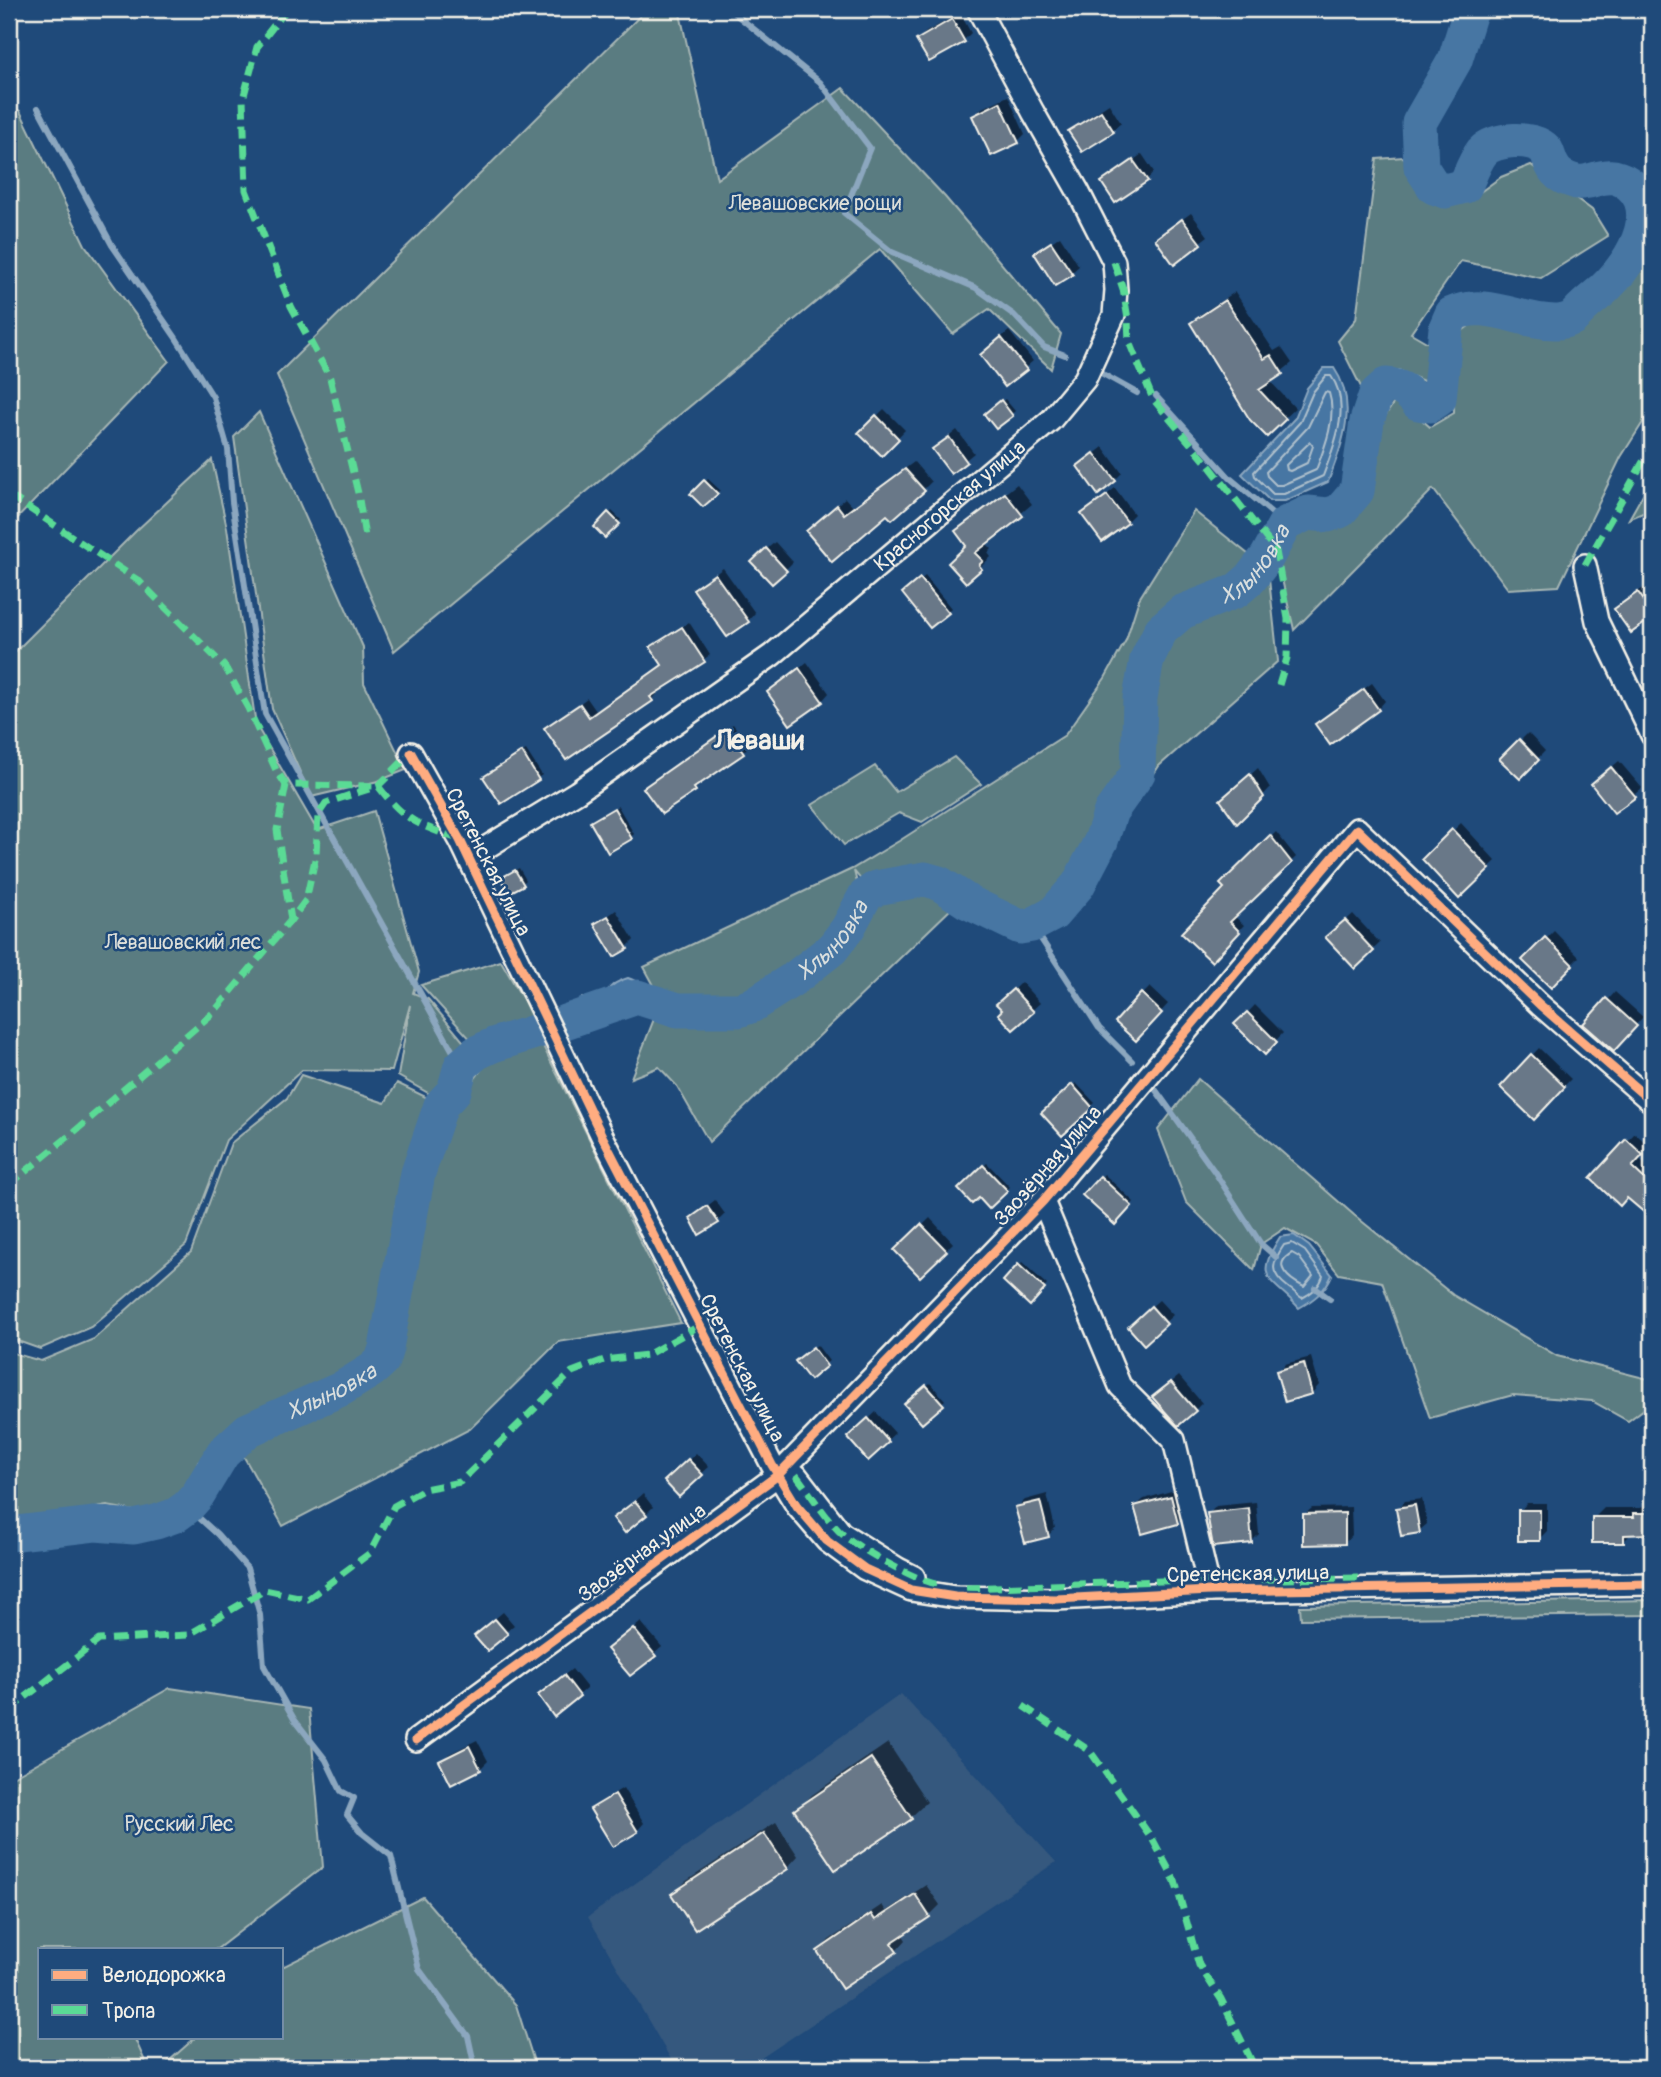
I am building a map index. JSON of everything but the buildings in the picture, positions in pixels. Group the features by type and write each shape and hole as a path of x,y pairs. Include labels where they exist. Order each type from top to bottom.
{"street":[{"name":"Красногорская улица","path":"469,858 577,792 772,654 1051,420 1085,379 1114,315 1114,262 978,9"},
{"path":"1585,565 1597,621 1652,735"},
{"name":"Сретенская улица","path":"411,754 469,858 601,1136 787,1475 841,1532 898,1569 928,1583 953,1588 1652,1584"},
{"name":"Заозёрная улица","path":"415,1740 787,1475 1043,1201 1357,829 1540,1005 1652,1102"},
{"path":"1043,1201 1120,1386 1174,1440 1209,1585 1652,1574"}],"shaded area":[{"path":"901,1694 1056,1862 746,2068 676,2068 588,1917"}],"green space":[{"name":"Левашовские рощи","path":"647,9 679,9 717,179 843,88 945,197 1061,334 1051,369 989,309 953,334 880,249 394,651 277,375"},
{"path":"9,106 20,111 85,245 169,361 9,527"},
{"path":"1404,157 1420,194 1465,203 1501,177 1531,165 1592,210 1608,236 1541,278 1461,261 1411,333 1435,347 1430,384 1399,370 1361,387 1338,341 1356,319 1377,159"},
{"path":"1652,247 1652,408 1621,457 1559,586 1508,589 1433,489 1294,630 1281,573 1282,553 1288,542 1299,532 1364,492 1378,427 1397,398 1430,427 1454,413 1455,336 1479,319 1566,336 1577,330"},
{"path":"259,412 363,647 364,683 406,770 378,781 311,797 272,709 234,437"},
{"name":"Левашовский лес","path":"212,460 227,528 256,725 317,830 374,811 419,972 413,993 428,999 463,1041 461,1066 437,1098 398,1076 410,1005 392,1071 302,1070 226,1140 186,1245 91,1327 40,1349 9,1338 9,658 137,530"},
{"path":"1652,478 1652,509 1629,519"},
{"path":"1194,511 1268,570 1278,661 1159,766 1104,850 1057,901 1026,918 931,867 866,886 854,871 858,887 839,932 816,959 754,996 727,1006 662,1000 644,967 852,869 1065,735 1105,678 1126,640 1139,599"},
{"path":"954,757 981,784 922,822 899,813 844,845 812,805 875,766 896,792"},
{"path":"938,892 954,906 709,1142 677,1086 659,1067 631,1078 654,1019 754,1012 839,954 871,900"},
{"path":"501,961 539,1027 472,1041 421,985"},
{"path":"543,1046 681,1323 558,1342 470,1429 283,1526 240,1450 364,1387 389,1368 407,1266 437,1131 487,1062"},
{"path":"301,1075 385,1103 397,1083 434,1101 395,1207 400,1229 386,1270 390,1297 373,1356 344,1379 273,1413 249,1419 231,1431 198,1462 189,1495 147,1513 107,1506 9,1525 9,1352 41,1361 94,1339 191,1252 231,1143 287,1098"},
{"path":"1198,1079 1354,1215 1453,1295 1557,1356 1652,1380 1652,1403 1628,1421 1592,1401 1513,1395 1430,1418 1382,1282 1339,1274 1316,1245 1285,1228 1261,1244 1254,1270 1186,1202 1158,1130"},
{"path":"1652,1600 1652,1615 1301,1619 1300,1606"},
{"name":"Русский Лес","path":"170,1688 309,1709 323,1867 218,1948 38,1948 38,2038 134,2038 148,2068 9,2068 9,1779"},
{"path":"423,1897 516,2005 536,2068 161,2068 195,2038 284,2038 284,1966"}],"water":[{"path":"1324,368 1334,368 1346,396 1347,410 1343,439 1328,482 1285,501 1270,501 1242,474 1295,418 1307,388"},
{"path":"628,978 638,983 642,993 649,993 649,1002 621,1006 606,1012 592,1012 582,998 603,999 613,985"},
{"path":"1294,1235 1309,1246 1332,1275 1319,1294 1299,1308 1274,1284 1267,1271 1267,1262 1280,1237"}],"waterway":[{"path":"729,9 820,82 870,148 844,213 892,252 976,288 1014,315 1044,347 1065,355"},
{"name":"Хлыновка","path":"565,1022 637,997 678,1010 739,1010 751,1006 795,978 832,949 848,928 865,896 876,888 925,879 939,883 968,902 1020,927 1032,925 1053,914 1078,885 1101,841 1111,811 1138,773 1140,698 1147,659 1161,630 1182,612 1236,591 1250,579 1267,557 1285,524 1308,513 1328,515 1340,511 1357,491 1367,421 1376,394 1386,385 1404,390 1418,403 1430,405 1439,399 1446,328 1452,314 1478,309 1544,321 1559,322 1573,318 1621,271 1635,248 1643,224 1643,212 1641,200 1634,188 1614,177 1581,182 1566,178 1554,169 1546,150 1532,142 1514,140 1488,147 1482,152 1465,186 1445,191 1434,187 1421,167 1419,123 1455,60 1473,9"},
{"path":"38,108 112,245 213,397 228,449 232,502 265,714 461,1066"},
{"path":"1101,373 1137,393"},
{"path":"1156,396 1230,478 1285,524"},
{"path":"1032,925 1099,1028 1132,1061"},
{"name":"Хлыновка","path":"9,1534 95,1524 134,1527 176,1515 197,1496 223,1453 248,1430 341,1389 382,1361 418,1173 441,1105 454,1091 461,1066 476,1053 544,1029"},
{"path":"1150,1082 1214,1171 1261,1244 1276,1257"},
{"path":"1315,1288 1330,1299"},
{"path":"187,1507 217,1534 247,1568 260,1615 264,1666 294,1719 326,1760 341,1791 354,1798 347,1815 362,1833 391,1856 419,1969 468,2036 475,2068"}],"marked path":[{"path":"287,9 257,47 243,99 246,190 291,306 330,378 358,493 365,537"},
{"path":"1114,262 1123,289 1129,342 1153,399 1276,551 1288,619 1287,658 1279,685"},
{"path":"1585,565 1652,446"},
{"path":"9,495 139,581 225,667 286,785 378,786 405,815 458,839"},
{"path":"9,1185 214,1012 306,900 316,855 318,815 326,803 378,786 411,753"},
{"path":"286,785 277,830 291,920"},
{"path":"9,1710 99,1640 188,1635 265,1590 308,1599 370,1553 394,1506 424,1489 460,1482 572,1372 604,1360 647,1355 699,1326"},
{"path":"796,1475 828,1518 847,1538 901,1570 939,1585"},
{"path":"966,1588 1190,1580 1362,1578"},
{"path":"1023,1706 1090,1751 1153,1840 1175,1881 1199,1965 1221,1999 1255,2068"}],"cycle path":[{"path":"411,753 460,840 602,1136 772,1465 797,1506 827,1541 865,1569 911,1590 955,1597 1056,1599 1210,1591 1652,1584"},
{"path":"416,1740 778,1475 1043,1201 1357,829 1540,1005 1652,1102"}],"district":[{"name":"Леваши","path":"759,740"}]}
